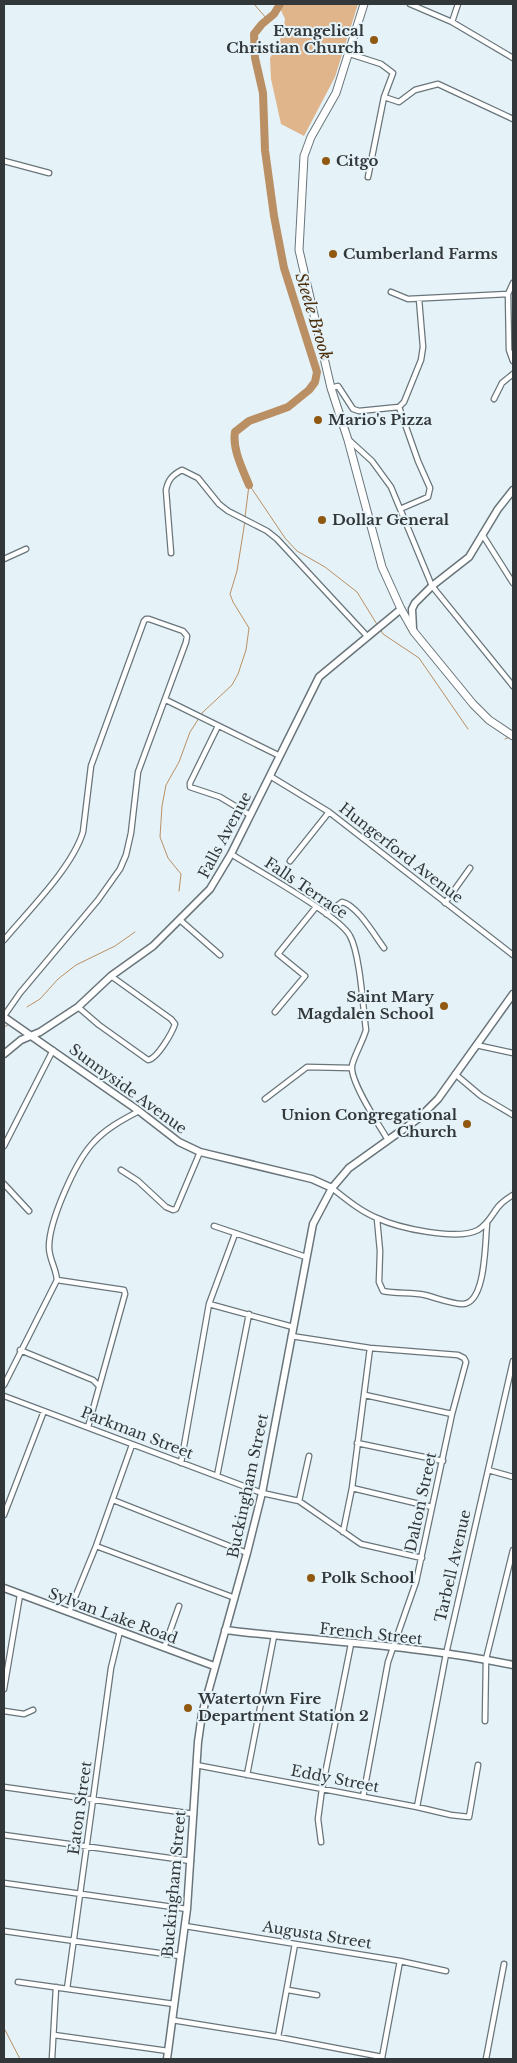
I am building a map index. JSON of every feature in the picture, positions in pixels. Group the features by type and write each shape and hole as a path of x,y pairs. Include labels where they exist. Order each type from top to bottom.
{"main road":[{"path":"364,4 350,54 336,92 311,137 304,156 300,199 299,250 331,388 348,440 382,567 401,609 414,632 443,669 484,715 511,735"},
{"path":"414,632 412,609 415,603 432,586 469,557 498,509 513,490"},
{"name":"Falls Avenue","path":"4,1054 21,1040 32,1036 78,1007 111,976 153,946 210,889 231,854 319,677 401,609"},
{"name":"Buckingham Street","path":"167,2059 187,1909 196,1765 202,1714 262,1493 313,1224 332,1188 349,1168 419,1118 438,1099 513,994"},
{"name":"Sunnyside Avenue","path":"4,1017 139,1111 179,1142 200,1152 312,1179 332,1188"},
{"name":"Sylvan Lake Road","path":"4,1588 214,1666"},
{"name":"French Street","path":"225,1630 393,1647 486,1659 513,1665"}],"street":[{"path":"410,4 452,22 513,58"},
{"path":"452,22 458,4"},
{"path":"350,54 380,64 393,74 384,97 368,177"},
{"path":"384,97 399,102 415,90 438,84 513,120"},
{"path":"4,161 49,172"},
{"path":"513,283 508,294 509,350 513,361"},
{"path":"392,292 408,299 508,294"},
{"path":"331,388 338,386 353,409 359,411 400,407 404,402 421,360 423,347 419,299"},
{"path":"494,399 502,383 513,374"},
{"path":"400,407 418,461 430,488 428,497 400,509"},
{"path":"348,440 372,462 390,487 432,586 513,686"},
{"path":"171,554 166,490 168,481 174,474 182,470 198,478 219,504 228,511 268,531 369,634"},
{"path":"482,534 513,583"},
{"path":"4,559 26,549"},
{"path":"4,940 62,869 80,842 83,832 91,766 128,662 146,619 183,631 187,636 186,642 138,772 131,833 126,855 120,868 98,900 20,993 4,1017"},
{"path":"166,700 280,756"},
{"path":"218,726 190,783 190,787 220,797 250,816"},
{"name":"Hungerford Avenue","path":"270,776 329,812 513,955"},
{"path":"290,861 329,812"},
{"name":"Falls Terrace","path":"231,854 316,907 342,925 350,935 356,953 366,1030 352,1068"},
{"path":"445,903 470,868"},
{"path":"326,914 342,902 346,903 363,919 384,948"},
{"path":"275,1012 305,976 278,954 316,907"},
{"path":"180,920 220,955"},
{"path":"78,1007 99,1026 151,1060 175,1024 171,1019 111,976"},
{"path":"476,1045 513,1053"},
{"path":"4,1146 53,1050"},
{"path":"265,1099 307,1067 352,1068 353,1076 362,1095 388,1140"},
{"path":"455,1074 481,1096 513,1115"},
{"path":"4,1385 57,1280 57,1272 50,1259 49,1246 58,1206 91,1144 114,1125 139,1111"},
{"path":"121,1170 138,1181 166,1207 173,1210 176,1209 200,1152"},
{"path":"4,1184 29,1211"},
{"path":"332,1188 377,1219 444,1235 476,1231 487,1224 499,1206 513,1195"},
{"path":"377,1219 380,1251 379,1282 383,1291 423,1295 463,1304 472,1302 477,1295 484,1260 487,1224"},
{"path":"214,1226 306,1257"},
{"path":"181,1462 209,1304 236,1234"},
{"path":"57,1280 124,1290 125,1294 88,1427"},
{"path":"209,1304 293,1327"},
{"path":"217,1476 249,1314"},
{"path":"291,1336 370,1348 352,1488 343,1532"},
{"name":"Dalton Street","path":"363,1797 388,1662 416,1582 452,1414 466,1362 464,1358 458,1355 370,1348"},
{"path":"20,1350 93,1380 99,1386"},
{"name":"Tarbell Avenue","path":"417,1806 446,1654 488,1470 511,1380 513,1361"},
{"path":"365,1395 452,1414"},
{"name":"Parkman Street","path":"4,1396 262,1493 299,1501"},
{"path":"4,1515 44,1411"},
{"path":"357,1443 443,1461"},
{"path":"69,1612 96,1546 132,1445"},
{"path":"309,1456 299,1501 361,1544 422,1558"},
{"path":"488,1470 513,1476"},
{"path":"352,1488 432,1508"},
{"path":"113,1500 247,1553"},
{"path":"96,1546 235,1598"},
{"path":"485,1721 486,1659 513,1550"},
{"path":"4,1689 20,1595"},
{"path":"164,1648 179,1606"},
{"name":"Eaton Street","path":"67,1989 111,1668 120,1631"},
{"path":"247,1775 274,1636"},
{"path":"4,1644 11,1645"},
{"path":"321,1842 318,1819 322,1789 351,1644"},
{"path":"4,1711 24,1714 33,1710"},
{"name":"Eddy Street","path":"196,1765 417,1806 451,1816 470,1817 478,1766"},
{"path":"4,1788 194,1814"},
{"path":"4,1835 191,1861"},
{"path":"4,1883 187,1909"},
{"name":"Augusta Street","path":"184,1926 400,1961 446,1971"},
{"path":"4,1931 180,1956"},
{"path":"278,2037 295,1944"},
{"path":"172,2020 278,2037 382,2058 400,1961"},
{"path":"486,2059 504,1964"},
{"path":"18,1982 174,2004"},
{"path":"52,2059 56,1987"},
{"path":"288,1990 317,1996"},
{"path":"54,2035 168,2051"}],"shaded area":[{"path":"278,4 358,4 335,77 304,136 281,124 271,79 270,58 282,36 285,19"}],"waterway":[{"name":"Steele Brook","path":"254,4 267,19"},
{"name":"Steele Brook","path":"249,485 235,445 235,432 249,421 288,407 309,390 315,382 317,372 284,268 274,216 265,150 263,93 255,58 254,34 274,14 280,4"},
{"path":"245,517 249,485"},
{"name":"Steele Brook","path":"250,486 285,538 297,551 325,567 357,592 378,626"},
{"path":"179,891 181,874 168,858 160,837 162,806 166,785 179,762 190,732 203,712 232,685 246,650 249,628 230,594 237,571 245,521"},
{"name":"Steele Brook","path":"380,629 383,634 419,658 468,729"},
{"name":"Steele Brook","path":"505,739 510,737"},
{"path":"27,1007 40,999 58,979 76,965 115,946 135,932"},
{"path":"4,1027 8,1025"},
{"path":"4,2028 20,2059"}],"place":[{"name":"Evangelical Christian Church","path":"374,40"},
{"name":"Citgo","path":"326,161"},
{"name":"Cumberland Farms","path":"333,254"},
{"name":"Mario's Pizza","path":"318,420"},
{"name":"Dollar General","path":"322,520"},
{"name":"Saint Mary Magdalen School","path":"444,1006"},
{"name":"Union Congregational Church","path":"467,1124"},
{"name":"Polk School","path":"311,1578"},
{"name":"Watertown Fire Department Station 2","path":"188,1708"}]}
